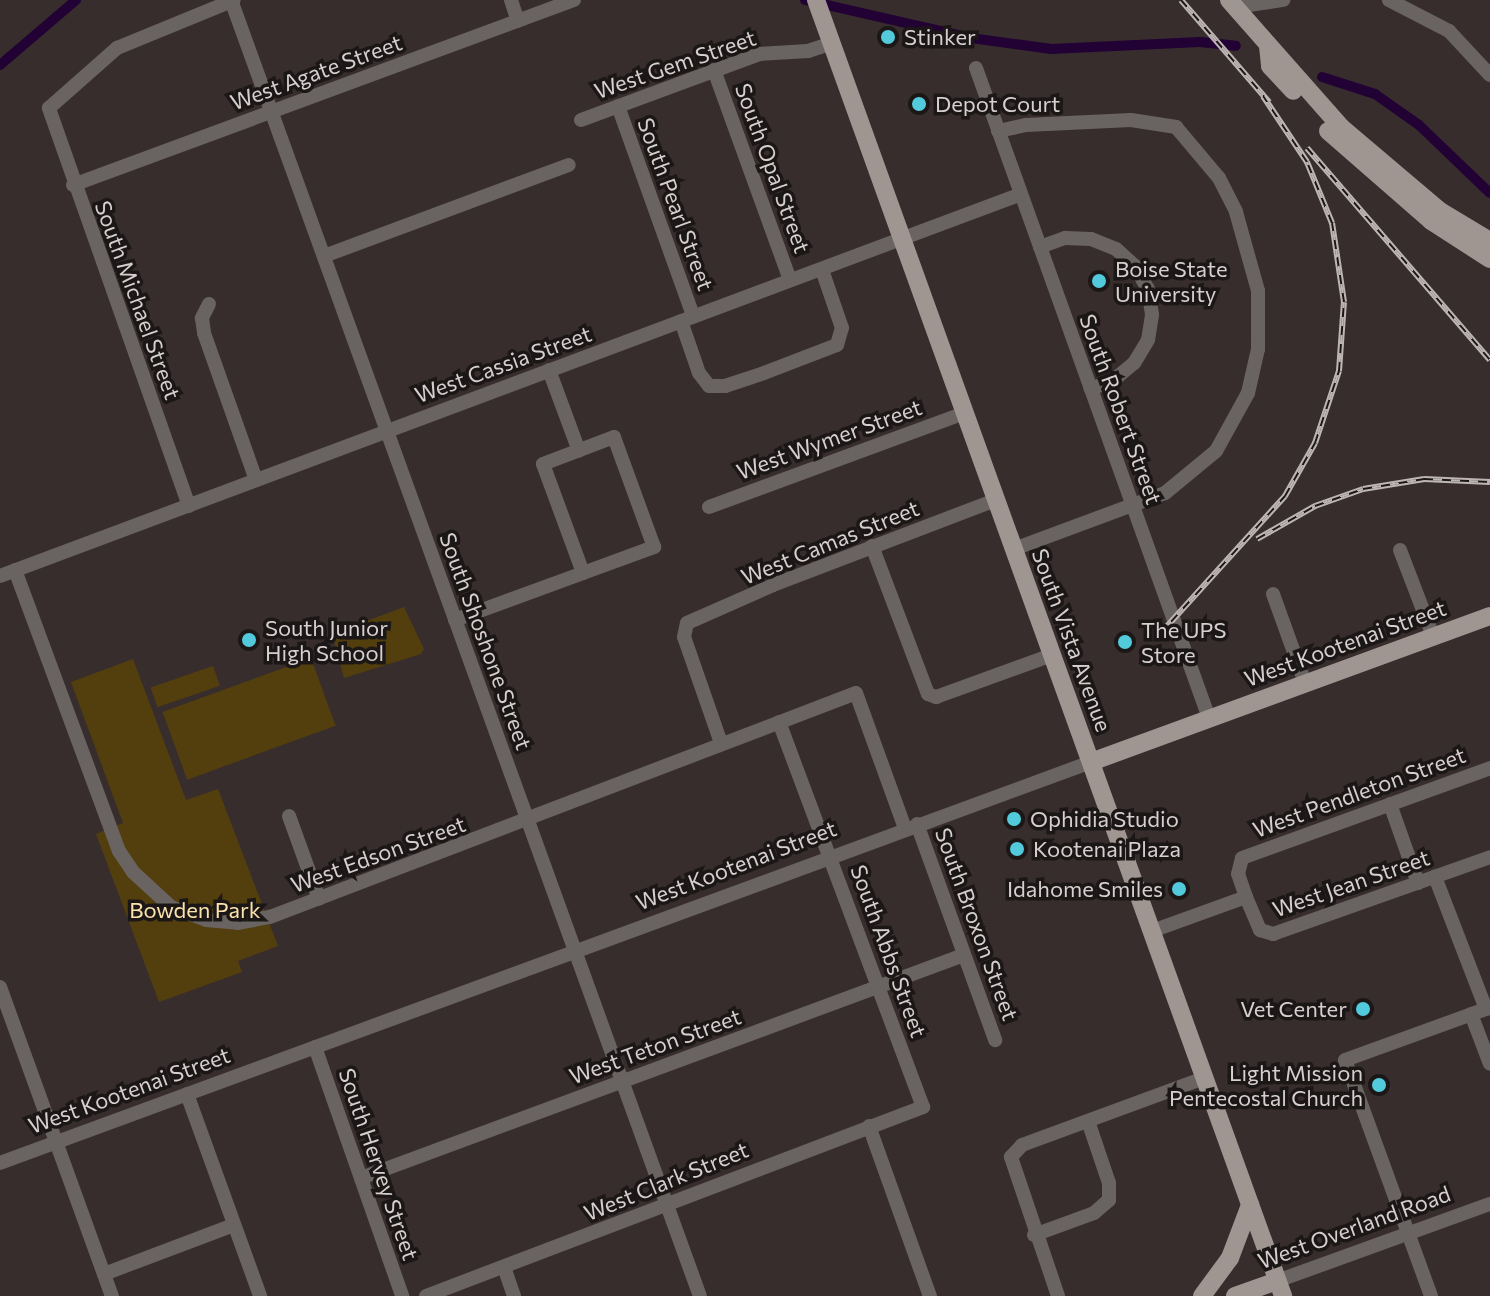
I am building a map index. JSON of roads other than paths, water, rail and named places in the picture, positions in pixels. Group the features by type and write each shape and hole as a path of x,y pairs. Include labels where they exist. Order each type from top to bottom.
{"main road":[{"path":"1232,4 1268,46 1391,172 1490,241"},
{"name":"South Vista Avenue","path":"818,5 1280,1288"},
{"path":"1268,46 1270,66 1369,172 1490,259"},
{"name":"West Kootenai Street","path":"1091,762 1490,616"},
{"path":"1202,1296 1230,1258 1250,1205"},
{"name":"West Overland Road","path":"1235,1296 1280,1288"}],"street":[{"name":"South Michael Street","path":"189,506 73,185 49,108 117,48 232,0"},
{"name":"South Shoshone Street","path":"232,0 700,1296"},
{"path":"511,0 518,21"},
{"name":"West Agate Street","path":"73,185 574,0"},
{"path":"1232,4 1283,0"},
{"path":"1389,0 1449,31 1490,75"},
{"name":"West Gem Street","path":"581,120 759,54 808,51 832,43"},
{"name":"South Robert Street","path":"976,68 1209,718"},
{"name":"South Opal Street","path":"714,70 790,280"},
{"name":"South Pearl Street","path":"618,106 687,318 699,373 709,386 725,386 837,345 842,328 822,270"},
{"path":"998,131 1026,125 1131,120 1176,127 1219,178 1247,240 1259,321 1248,393 1228,433 1202,465 1165,493 1014,549"},
{"path":"324,256 569,165"},
{"name":"West Cassia Street","path":"0,576 1021,194"},
{"path":"1040,247 1065,238 1091,239 1116,249 1135,266 1148,289 1152,315 1148,340 1134,363 1114,380 1091,389"},
{"path":"209,304 202,318 204,333 256,480"},
{"path":"549,370 579,451"},
{"name":"West Wymer Street","path":"709,507 965,413"},
{"path":"455,620 654,547 614,437 543,464 583,573"},
{"name":"West Camas Street","path":"721,743 684,628 773,585 996,500"},
{"path":"872,546 928,694 936,697 1052,655"},
{"path":"1400,550 1433,636"},
{"name":"West Edson Street","path":"15,570 107,822 133,872 171,907 206,920 238,923 319,899 528,821 543,810 856,693"},
{"path":"1273,594 1305,683"},
{"name":"South Broxon Street","path":"856,693 964,955 995,1040"},
{"name":"South Abbs Street","path":"779,722 923,1107"},
{"name":"West Kootenai Street","path":"0,1163 1091,762"},
{"name":"West Pendleton Street","path":"1246,897 1238,874 1242,858 1490,768"},
{"path":"1390,804 1418,883"},
{"path":"289,816 319,899"},
{"name":"West Jean Street","path":"1246,897 1260,930 1273,934 1490,857"},
{"path":"1435,877 1483,978 1479,1011 1490,1064"},
{"path":"1152,931 1246,897"},
{"name":"West Teton Street","path":"361,1178 964,955"},
{"path":"0,987 112,1296"},
{"path":"1431,1296 1345,1060 1479,1011"},
{"name":"South Hervey Street","path":"315,1047 402,1296"},
{"path":"1058,1296 1034,1235 1011,1157 1022,1145 1204,1078"},
{"path":"187,1094 260,1296"},
{"name":"West Clark Street","path":"426,1296 923,1107"},
{"path":"1034,1235 1094,1213 1109,1200 1109,1183 1088,1121"},
{"path":"869,1126 930,1296"},
{"name":"West Overland Road","path":"1280,1288 1408,1234 1490,1204"},
{"path":"104,1274 234,1225"},
{"path":"504,1267 514,1296"}],"waterway":[{"path":"0,65 76,0"},
{"path":"805,0 971,38 1051,49 1200,42 1236,46"},
{"path":"1322,77 1375,94 1419,125 1490,193"}],"railway":[{"path":"1181,0 1269,102"},
{"path":"1159,635 1285,496 1315,443 1339,371 1344,302 1332,223 1307,162 1263,96"},
{"path":"1307,148 1490,360"},
{"path":"1257,539 1315,506 1363,489 1424,479 1490,482"}],"place":[{"name":"Stinker","path":"888,37"},
{"name":"Depot Court","path":"919,104"},
{"name":"Boise State University","path":"1099,281"},
{"name":"South Junior High School","path":"249,640"},
{"name":"The UPS Store","path":"1125,642"},
{"name":"Ophidia Studio","path":"1014,819"},
{"name":"Kootenai Plaza","path":"1017,849"},
{"name":"Idahome Smiles","path":"1179,889"},
{"name":"Vet Center","path":"1363,1009"},
{"name":"Light Mission Pentecostal Church","path":"1379,1085"}],"park label":[{"name":"Bowden Park","path":"195,910"}]}
